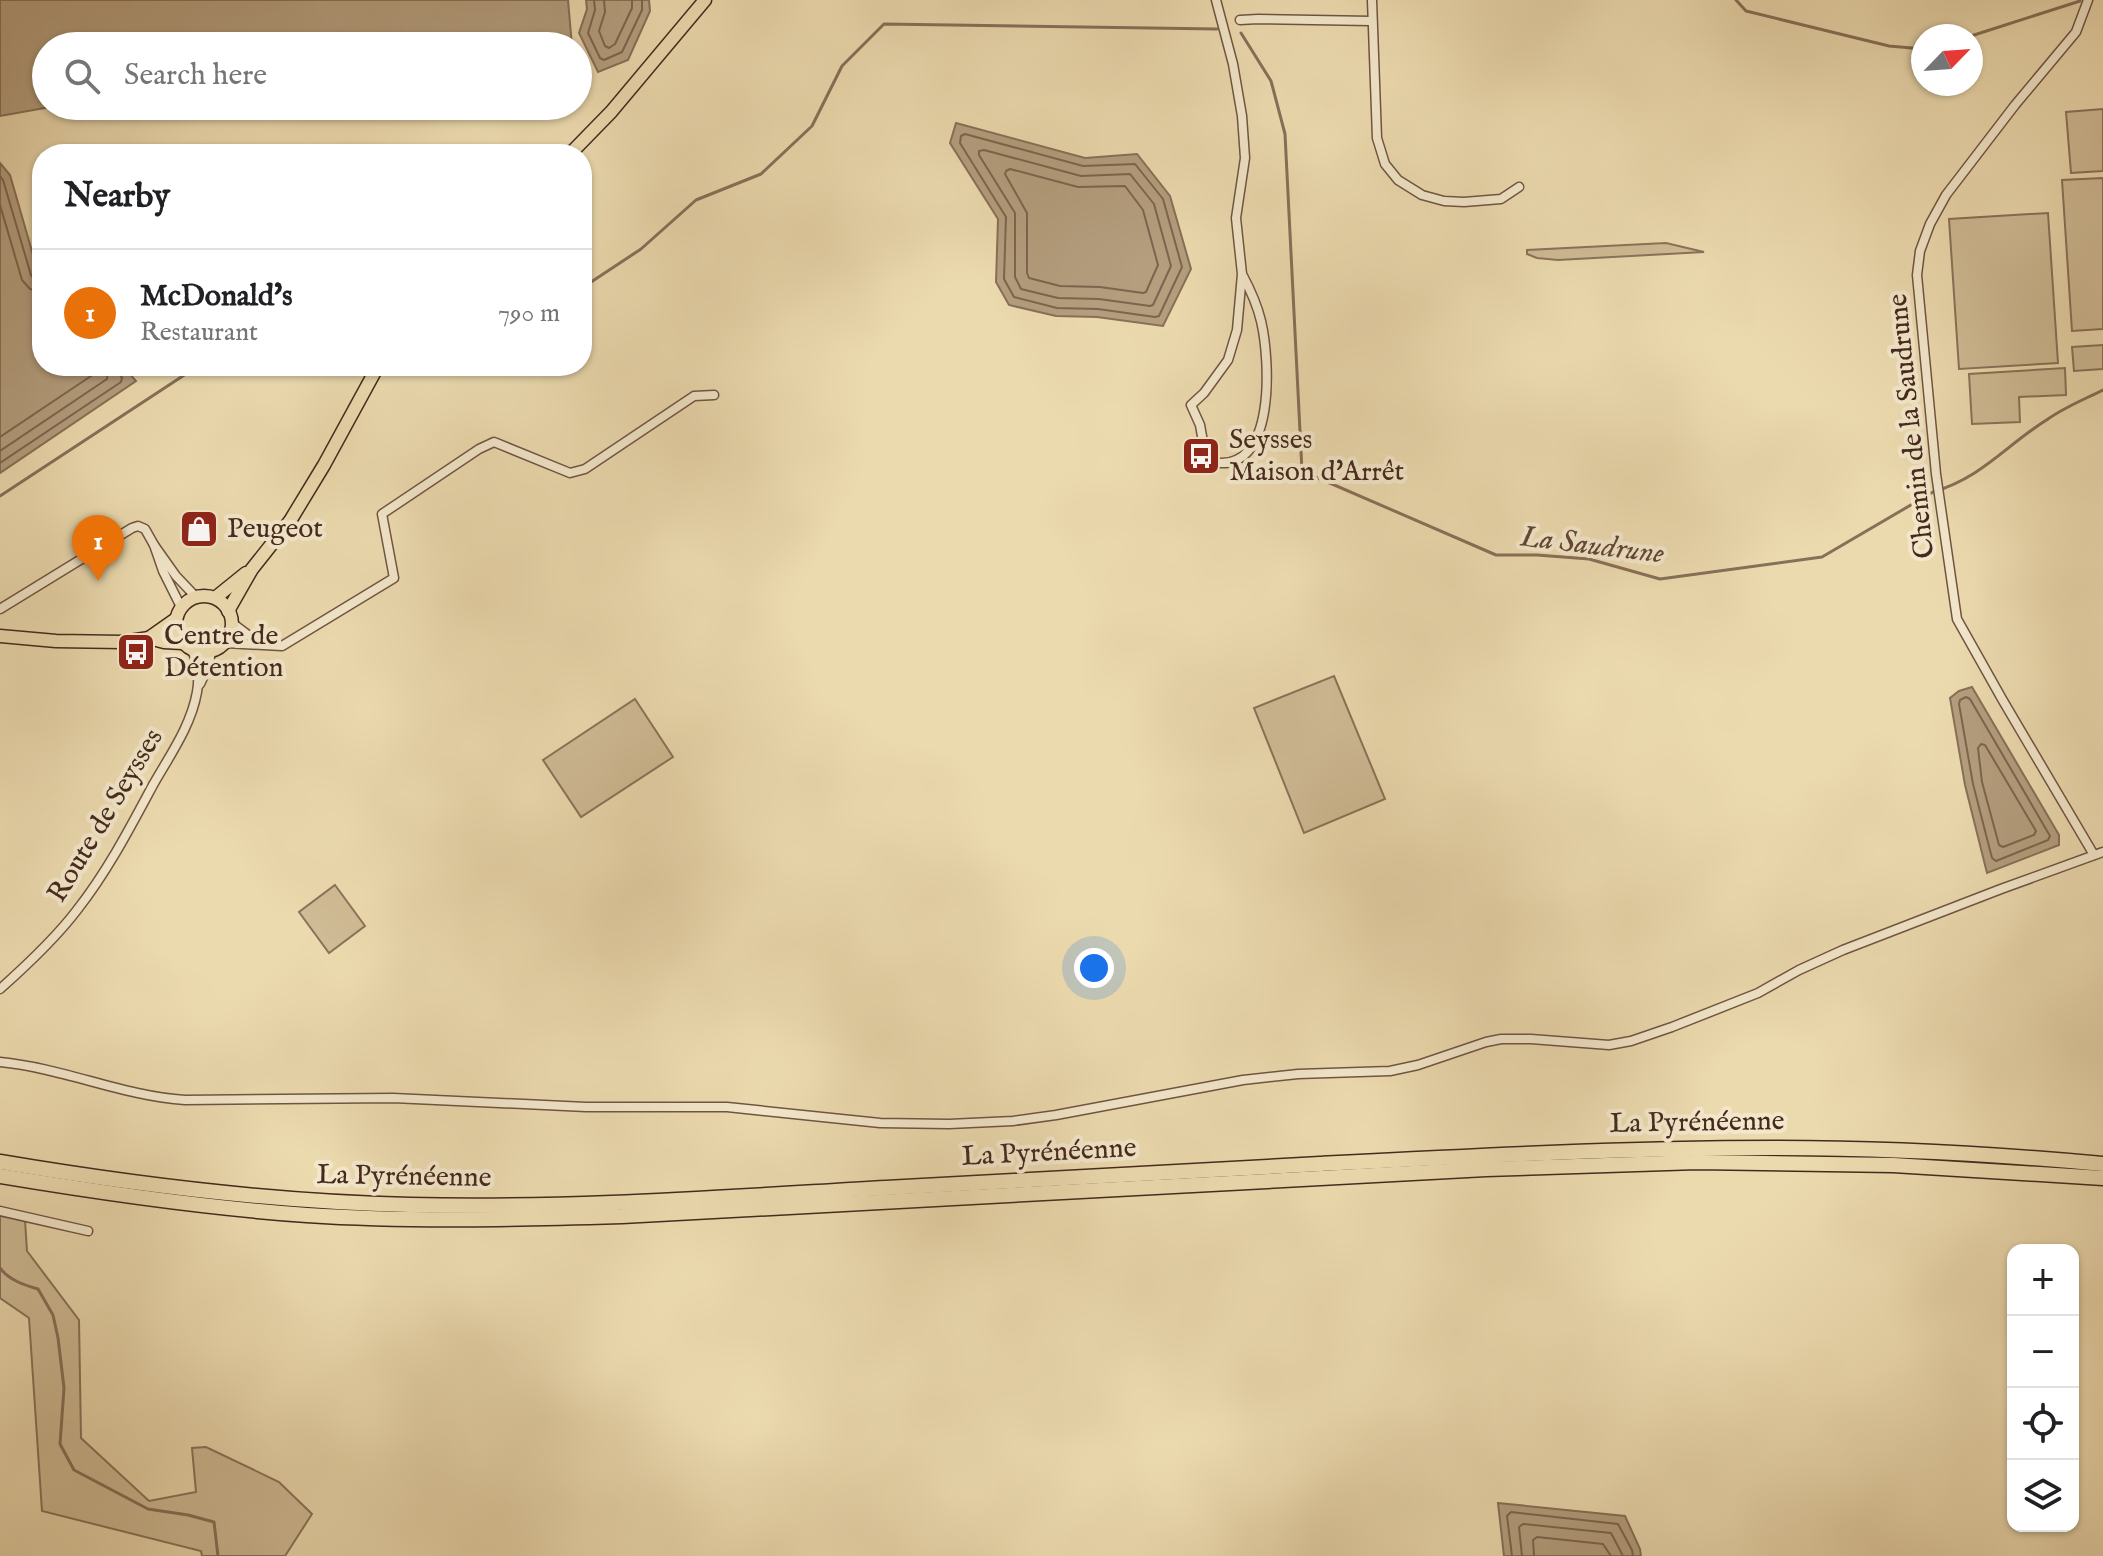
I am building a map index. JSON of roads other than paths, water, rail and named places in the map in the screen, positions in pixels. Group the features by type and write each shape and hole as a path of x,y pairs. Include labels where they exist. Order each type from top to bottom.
{"highway":[{"name":"La Pyrénéenne","path":"0,1162 206,1193 412,1206 631,1202 1381,1161 1683,1149 1854,1149 2103,1164"},
{"name":"La Pyrénéenne","path":"0,1176 210,1207 410,1219 622,1216 1486,1169 1697,1162 1893,1165 2103,1178"}],"main road":[{"path":"580,144 611,112 705,0"},
{"path":"149,638 196,597 215,598 252,569 290,521 373,376"},
{"path":"0,636 123,642 149,638 211,652 225,643 229,636 230,617 252,569"},
{"path":"215,598 230,617"},
{"path":"178,613 176,632 187,646"}],"street":[{"path":"1216,0 1233,64 1242,116 1245,158 1236,218 1242,274 1237,330 1228,360 1204,393 1191,405 1200,425 1205,453 1212,462 1220,464 1238,459 1249,450 1258,438 1265,405 1268,371 1261,322 1253,294 1242,274"},
{"path":"1372,0 1377,138 1385,164 1398,180 1422,195 1444,201 1501,199 1519,187"},
{"name":"Chemin de la Saudrune","path":"2088,0 2076,32 1946,195 1920,251 1917,275 1939,497 1957,619 2002,699 2099,854"},
{"path":"1240,20 1371,21"},
{"path":"225,643 282,646 394,578 382,514 479,449 494,442 570,473 585,469 694,396 714,395"},
{"path":"0,609 138,526 145,529 176,576 196,597"},
{"path":"154,545 178,613"},
{"path":"230,617 261,645"},
{"name":"Route de Seysses","path":"187,646 199,666 198,688"},
{"name":"Route de Seysses","path":"0,989 55,936 95,886 186,726 211,652"},
{"path":"0,1062 44,1069 165,1099 393,1098 586,1107 727,1107 910,1125 1013,1121 1243,1080 1318,1072 1390,1071 1501,1039 1599,1046 1631,1041 1747,997 1856,945 2099,854"},
{"path":"0,1211 88,1231"}],"water":[{"path":"0,0 568,0 571,32 32,32 32,110 0,116"},
{"path":"586,0 649,0 650,11 628,60 598,72 592,60 592,32 579,32 587,9"},
{"path":"956,123 1085,158 1137,154 1170,196 1191,269 1163,326 1097,317 1056,316 1009,305 996,282 998,219 950,143"},
{"path":"0,163 10,175 32,251 32,376 132,376 136,381 0,473"},
{"path":"1972,687 2059,835 2059,845 1987,873 1965,785 1950,698"},
{"path":"1498,1503 1625,1516 1641,1556 1504,1556"}],"waterway":[{"path":"1736,0 1746,11 1889,46 1911,48"},
{"path":"1983,32 2080,1"},
{"name":"La Saudrune","path":"592,281 641,249 696,200 761,174 812,126 842,66 884,24 1217,29"},
{"name":"La Saudrune","path":"1241,33 1271,81 1285,134 1302,471 1496,555 1589,559 1660,579 1822,557 1933,492 1966,478 2033,429 2103,390"},
{"name":"La Saudrune","path":"0,496 183,376"},
{"path":"0,1268 12,1279 38,1289 53,1315 64,1388 60,1444 74,1470 148,1509 214,1522 218,1556"}],"place":[{"name":"Seysses Maison d'Arrêt","path":"1201,456"},
{"name":"Peugeot","path":"199,529"},
{"name":"McDonald's","path":"98,581"},
{"name":"Centre de Détention","path":"136,652"}]}
